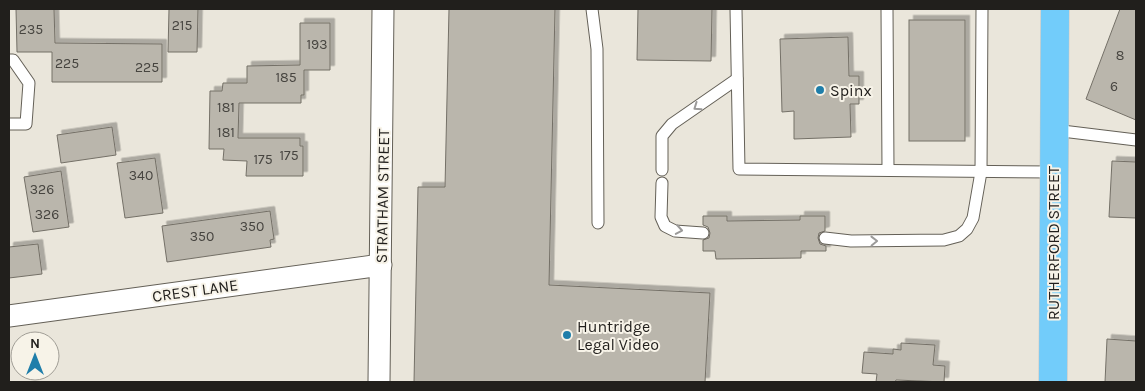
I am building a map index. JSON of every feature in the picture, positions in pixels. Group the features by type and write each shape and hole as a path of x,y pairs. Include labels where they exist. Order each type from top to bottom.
{"highway":[{"name":"RUTHERFORD STREET","path":"1052,382 1055,9"}],"street":[{"name":"STRATHAM STREET","path":"379,382 383,9"},
{"name":"CREST LANE","path":"9,316 381,265"}],"lane":[{"path":"592,9 597,49 598,223"},
{"path":"736,9 739,169 1053,172"},
{"path":"887,9 888,170"},
{"path":"825,238 851,241 935,240 959,236 967,229 973,218 981,172 982,9"},
{"path":"9,60 13,60 29,83 26,124 9,124"},
{"path":"662,170 662,136 672,124 737,79"},
{"path":"1054,117 1136,140"},
{"path":"662,183 661,217 665,226 675,230 703,233"}],"building":[{"path":"16,9 54,9 55,43 162,44 162,82 52,82 52,52 17,52"},
{"path":"169,9 198,9 197,52 168,52"},
{"path":"449,9 555,9 549,285 710,293 705,382 414,382 418,187 445,187"},
{"path":"638,9 712,9 711,61 637,60"},
{"path":"1120,9 1136,9 1136,120 1086,99"},
{"name":"Spinx","path":"909,20 965,20 965,141 909,141"},
{"path":"300,23 330,23 330,70 304,70 304,95 301,95 301,103 239,103 238,138 300,138 300,146 303,146 303,176 246,176 247,161 223,160 224,149 209,149 210,91 222,91 223,83 247,83 247,66 300,65"},
{"name":"Spinx","path":"848,37 849,76 859,76 859,104 850,104 851,137 794,139 794,111 782,112 780,39"},
{"path":"112,127 116,155 61,163 57,135"},
{"path":"155,158 163,213 125,218 117,163"},
{"path":"1112,161 1136,162 1136,218 1109,217"},
{"path":"61,171 69,227 33,232 24,177"},
{"path":"270,211 274,239 270,240 271,247 167,262 162,226"},
{"path":"703,216 727,216 727,221 800,220 800,216 825,216 825,231 819,233 818,238 820,244 826,246 826,251 801,251 801,258 716,259 715,251 703,251 703,240 709,238 710,233 708,227 703,225"},
{"path":"38,244 42,274 9,278 9,247"},
{"path":"1107,339 1136,341 1136,382 1105,382"},
{"path":"901,343 935,345 933,365 945,366 944,382 896,380 895,382 876,382 877,374 862,373 864,352 893,354 893,349 901,350"}],"place":[{"name":"Spinx","path":"820,90"},
{"name":"Huntridge Legal Video","path":"567,335"}]}
